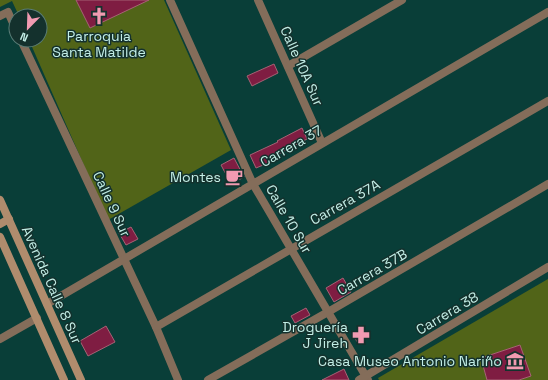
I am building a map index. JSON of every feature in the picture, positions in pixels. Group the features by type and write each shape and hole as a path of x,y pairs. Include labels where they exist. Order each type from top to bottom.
{"main road":[{"name":"Avenida Calle 8 Sur","path":"0,200 81,380"},
{"path":"0,224 9,219"},
{"path":"1,242 16,236"},
{"name":"Avenida Calle 8 Sur","path":"1,242 64,380"}],"street":[{"name":"Calle 10 Sur","path":"170,0 253,184 328,312 364,379"},
{"name":"Calle 10A Sur","path":"258,0 322,143"},
{"path":"288,66 402,0"},
{"name":"Carrera 37","path":"47,304 548,12"},
{"name":"Calle 9 Sur","path":"24,48 156,327 178,380"},
{"name":"Carrera 37A","path":"156,327 290,248 419,176 548,101"},
{"name":"Carrera 37B","path":"208,380 548,184"},
{"name":"Carrera 38","path":"364,379 548,267"},
{"path":"0,339 37,318"}],"green space":[{"path":"0,0 164,0 231,150 108,220 33,48 48,48 48,8 15,8 12,1 0,7"},
{"path":"548,279 548,380 379,380 378,378"}],"building":[{"name":"Parroquia Santa Matilde","path":"76,0 149,0 90,28"},
{"path":"274,64 278,73 252,86 247,76"},
{"path":"302,128 307,139 271,158 273,161 256,168 250,155 278,142 277,141"},
{"path":"234,158 244,177 231,184 221,165"},
{"path":"131,227 138,239 126,245 119,233"},
{"path":"343,278 351,292 334,302 326,288"},
{"path":"306,308 310,315 295,323 291,316"},
{"path":"106,326 115,342 88,356 80,341"},
{"path":"363,328 368,337 358,343 352,334"},
{"name":"Casa Museo Antonio Nariño","path":"520,345 531,376 519,380 487,380 481,358"},
{"path":"344,369 349,380 322,380"}],"place":[{"name":"Parroquia Santa Matilde","path":"99,16"},
{"name":"Montes","path":"234,177"},
{"name":"Droguería J Jireh","path":"361,335"},
{"name":"Casa Museo Antonio Nariño","path":"515,361"}]}
